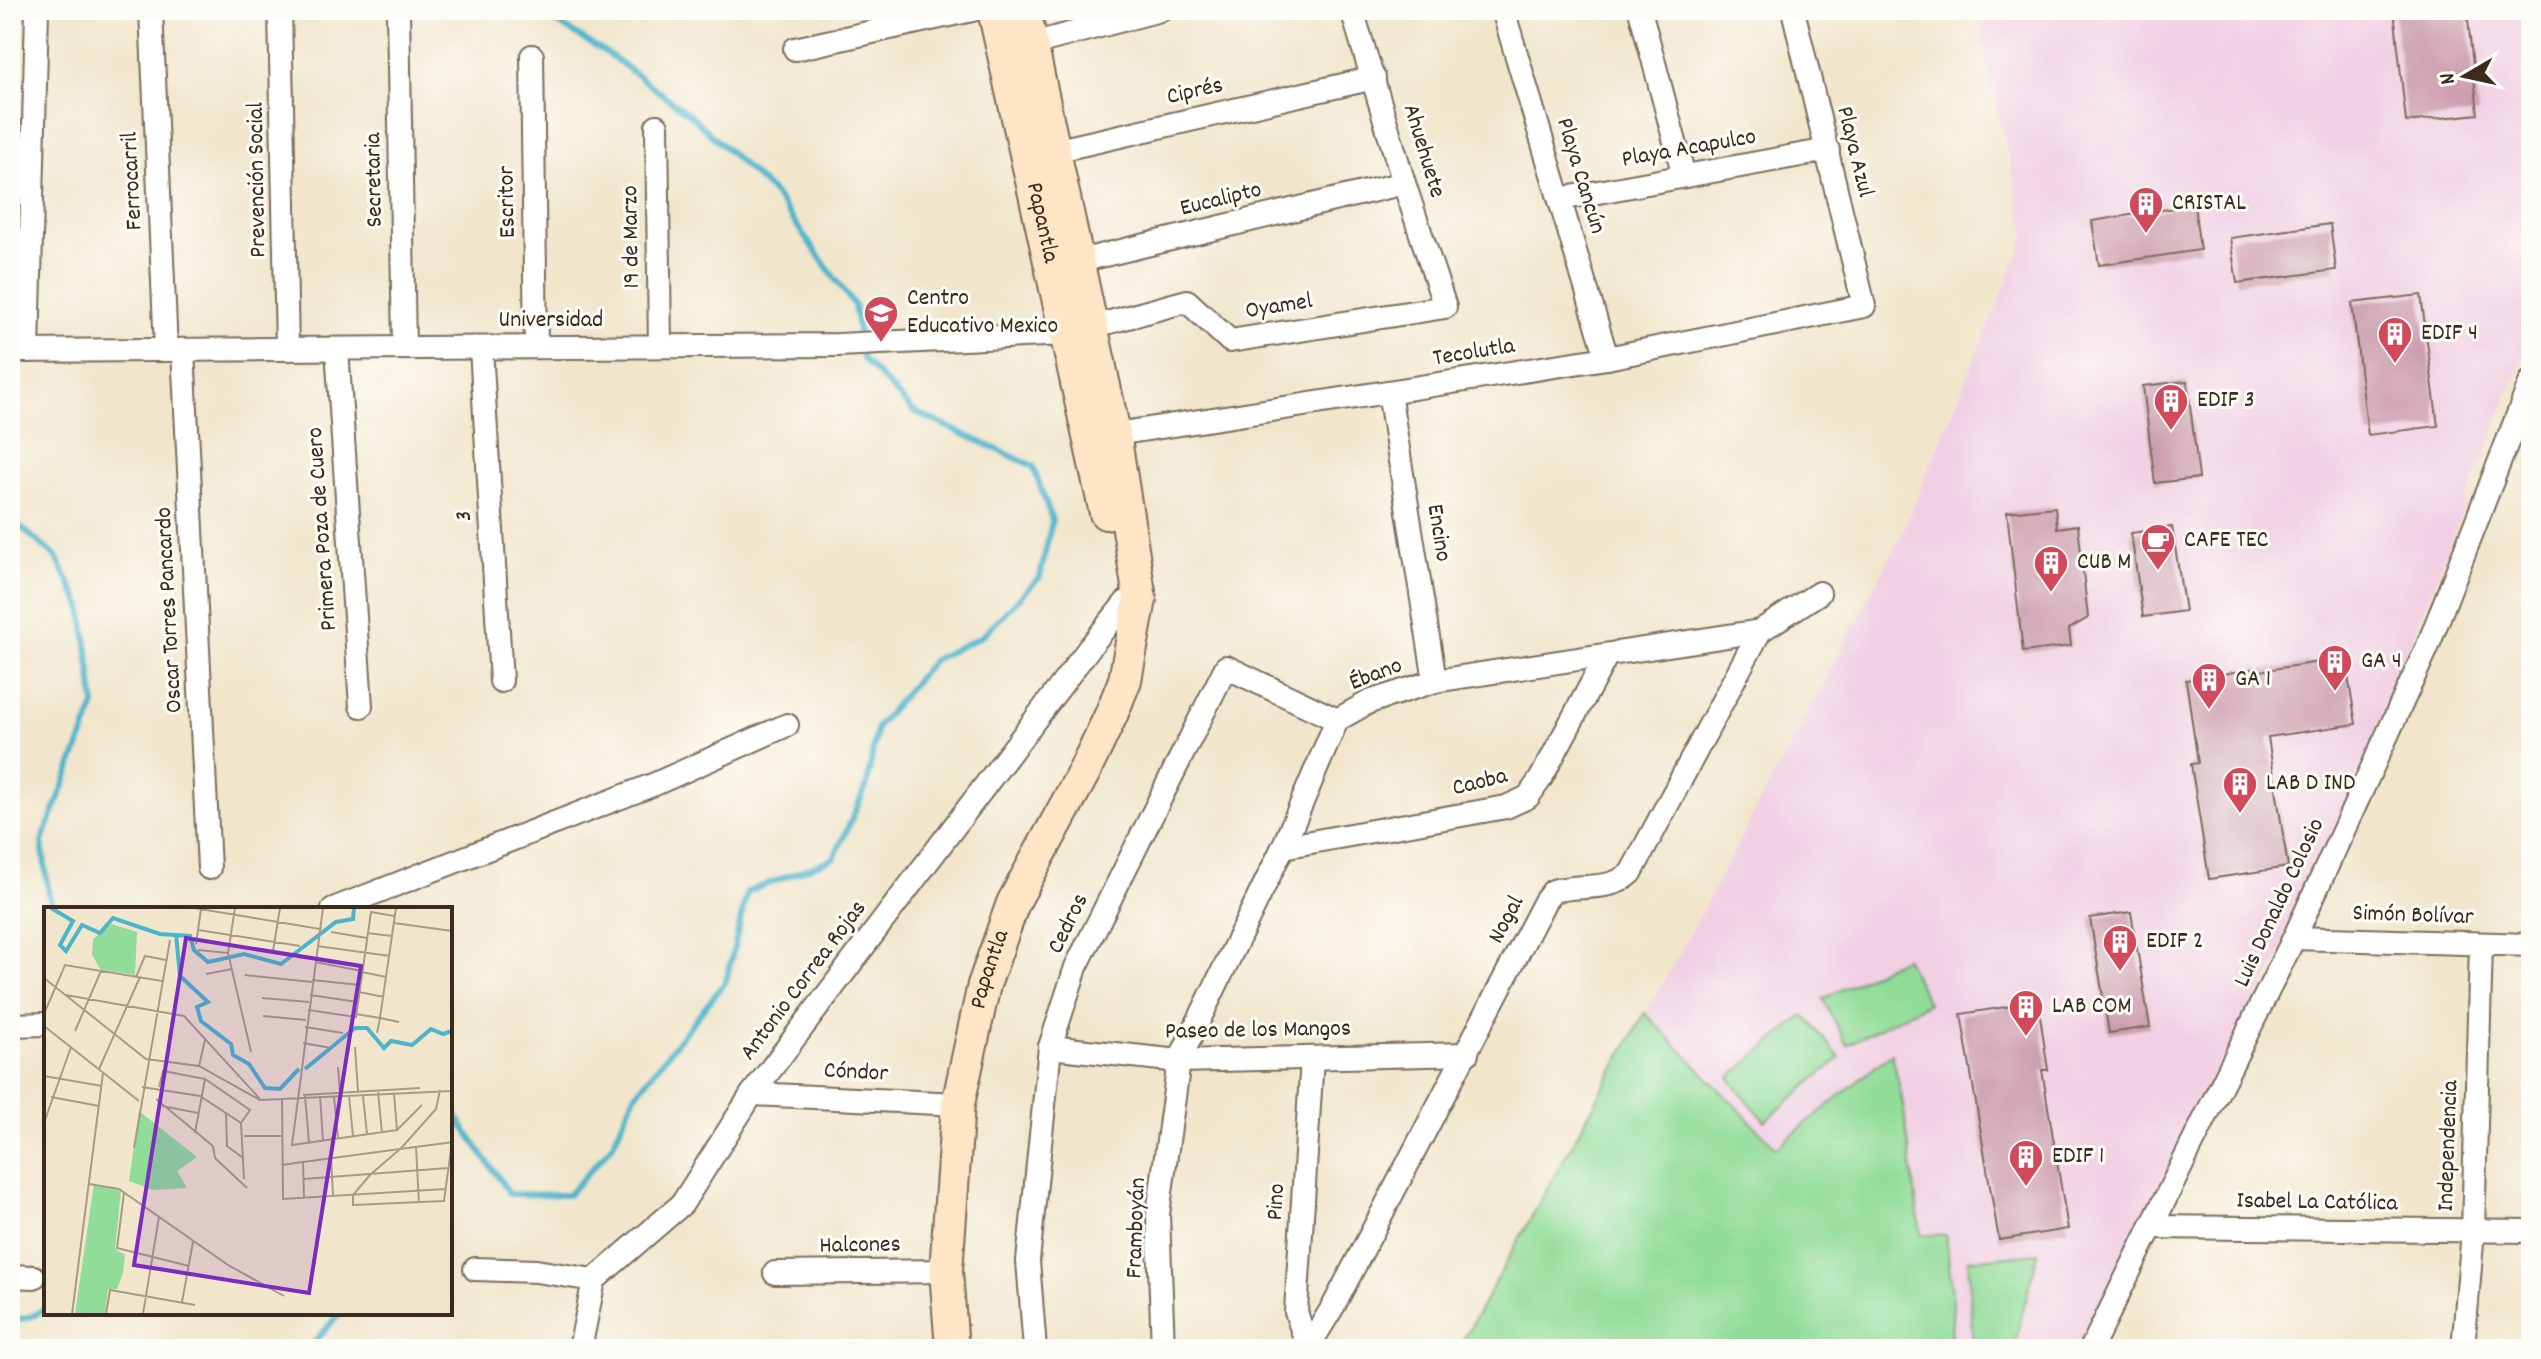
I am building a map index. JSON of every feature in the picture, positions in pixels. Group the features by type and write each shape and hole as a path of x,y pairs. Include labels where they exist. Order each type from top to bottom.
{"street":[{"path":"19,351 37,10"},
{"name":"Ferrocarril","path":"151,10 175,350"},
{"name":"Prevención Social","path":"280,10 287,349"},
{"name":"Secretaria","path":"398,10 404,348"},
{"path":"795,49 972,10"},
{"name":"Papantla","path":"994,10 1042,154"},
{"name":"Papantla","path":"952,1349 946,1271 958,1104 984,985 1013,903 1084,772 1125,680 1134,607 1102,436 1063,265 1042,154 1032,44 1024,10"},
{"path":"1032,44 1160,10"},
{"name":"Ahuehuete","path":"1352,10 1445,307"},
{"name":"Playa Cancún","path":"1503,10 1607,358"},
{"path":"1640,10 1684,176"},
{"name":"Playa Azul","path":"1793,10 1864,306"},
{"name":"Escritor","path":"532,56 536,347"},
{"name":"Ciprés","path":"1042,154 1374,78"},
{"name":"19 de Marzo","path":"657,126 660,346"},
{"name":"Playa Acapulco","path":"1560,199 1828,150"},
{"name":"Eucalipto","path":"1063,265 1404,183"},
{"name":"Oyamel","path":"1078,331 1187,301 1230,341 1445,307"},
{"name":"Tecolutla","path":"1102,436 1607,358 1864,306"},
{"name":"Universidad","path":"19,351 838,345 1078,331"},
{"name":"3","path":"481,348 501,681"},
{"name":"Primera Poza de Cuero","path":"337,349 361,706"},
{"name":"Oscar Torres Pancardo","path":"175,350 209,868"},
{"name":"Luis Donaldo Colosio","path":"2091,1349 2294,938 2427,648 2531,381"},
{"name":"Encino","path":"1389,392 1435,681"},
{"name":"Nogal","path":"1308,1348 1334,1305 1545,901 1553,891 1611,884 1624,880 1631,873 1760,631 1819,593"},
{"name":"Antonio Correa Rojas","path":"594,1280 682,1204 752,1094 1090,647 1134,607"},
{"name":"Ébano","path":"1179,1061 1283,847 1337,720 1369,702 1435,681 1760,631"},
{"path":"1090,647 1108,653 1125,680"},
{"name":"Caoba","path":"1283,847 1506,807 1528,797 1607,655"},
{"name":"Cedros","path":"1035,1349 1028,1261 1050,1047 1076,967 1226,667 1337,720"},
{"path":"338,907 655,784 787,725"},
{"name":"Simón Bolívar","path":"2294,938 2531,945"},
{"name":"Independencia","path":"2463,1349 2473,1231 2481,944"},
{"path":"10,1025 44,1024"},
{"name":"Paseo de los Mangos","path":"1050,1047 1179,1061 1467,1054"},
{"name":"Pino","path":"1308,1348 1296,1312 1312,1058"},
{"name":"Framboyán","path":"1163,1349 1158,1214 1179,1061"},
{"name":"Cóndor","path":"752,1094 958,1104"},
{"name":"Isabel La Católica","path":"2151,1227 2531,1231"},
{"path":"475,1269 536,1271 594,1280 580,1349"},
{"name":"Halcones","path":"775,1273 946,1271"},
{"path":"10,1276 34,1277"}],"shaded area":[{"path":"1975,10 2531,10 2531,337 2374,736 2287,941 2081,1349 1458,1349 1678,956 1899,540 2026,236"}],"green space":[{"path":"1905,957 1928,1003 1847,1045 1823,999"},
{"path":"1645,1013 1776,1148 1892,1053 1903,1104 1921,1235 1946,1235 1953,1304 1950,1349 1458,1349"},
{"path":"1804,1015 1840,1058 1765,1121 1729,1078"},
{"path":"2038,1253 2013,1349 1973,1349 1968,1260"}],"building":[{"path":"2394,10 2467,10 2478,114 2406,122"},
{"name":"CRISTAL","path":"2194,205 2200,250 2099,265 2092,221"},
{"name":"CRISTAL","path":"2330,224 2336,270 2237,283 2230,238"},
{"name":"EDIF 4","path":"2421,295 2438,426 2368,435 2352,303"},
{"name":"EDIF 3","path":"2187,381 2199,478 2155,483 2143,386"},
{"name":"CUB M","path":"2055,507 2057,528 2078,525 2088,618 2069,629 2071,646 2023,652 2007,512"},
{"name":"CAFE TEC","path":"2172,527 2185,611 2143,617 2131,533"},
{"path":"2345,658 2356,724 2268,737 2288,867 2209,879 2191,764 2198,763 2186,680"},
{"name":"EDIF 2","path":"2131,912 2150,1027 2109,1033 2090,918"},
{"path":"2038,1002 2048,1070 2042,1070 2068,1229 1999,1240 1961,1014"}],"waterway":[{"path":"536,10 610,55 690,115 775,195 854,305 859,338"},
{"path":"452,1119 456,1116 510,1194 568,1195 612,1146 635,1095 726,981 747,892 834,858 867,785 877,727 933,660 982,636 1040,577 1052,520 1033,466 913,411 863,359 861,349"},
{"path":"10,518 56,557 82,607 95,705 42,842 53,907"},
{"path":"10,1322 35,1315 44,1308"},
{"path":"308,1349 338,1315"}],"place":[{"name":"CRISTAL","path":"2146,235"},
{"name":"Centro Educativo Mexico","path":"881,344"},
{"name":"EDIF 4","path":"2395,365"},
{"name":"EDIF 3","path":"2171,432"},
{"name":"CAFE TEC","path":"2158,572"},
{"name":"CUB M","path":"2051,594"},
{"name":"GA 4","path":"2335,693"},
{"name":"GA 1","path":"2209,711"},
{"name":"LAB D IND","path":"2240,815"},
{"name":"EDIF 2","path":"2120,973"},
{"name":"LAB COM","path":"2026,1038"},
{"name":"EDIF 1","path":"2026,1188"}]}
